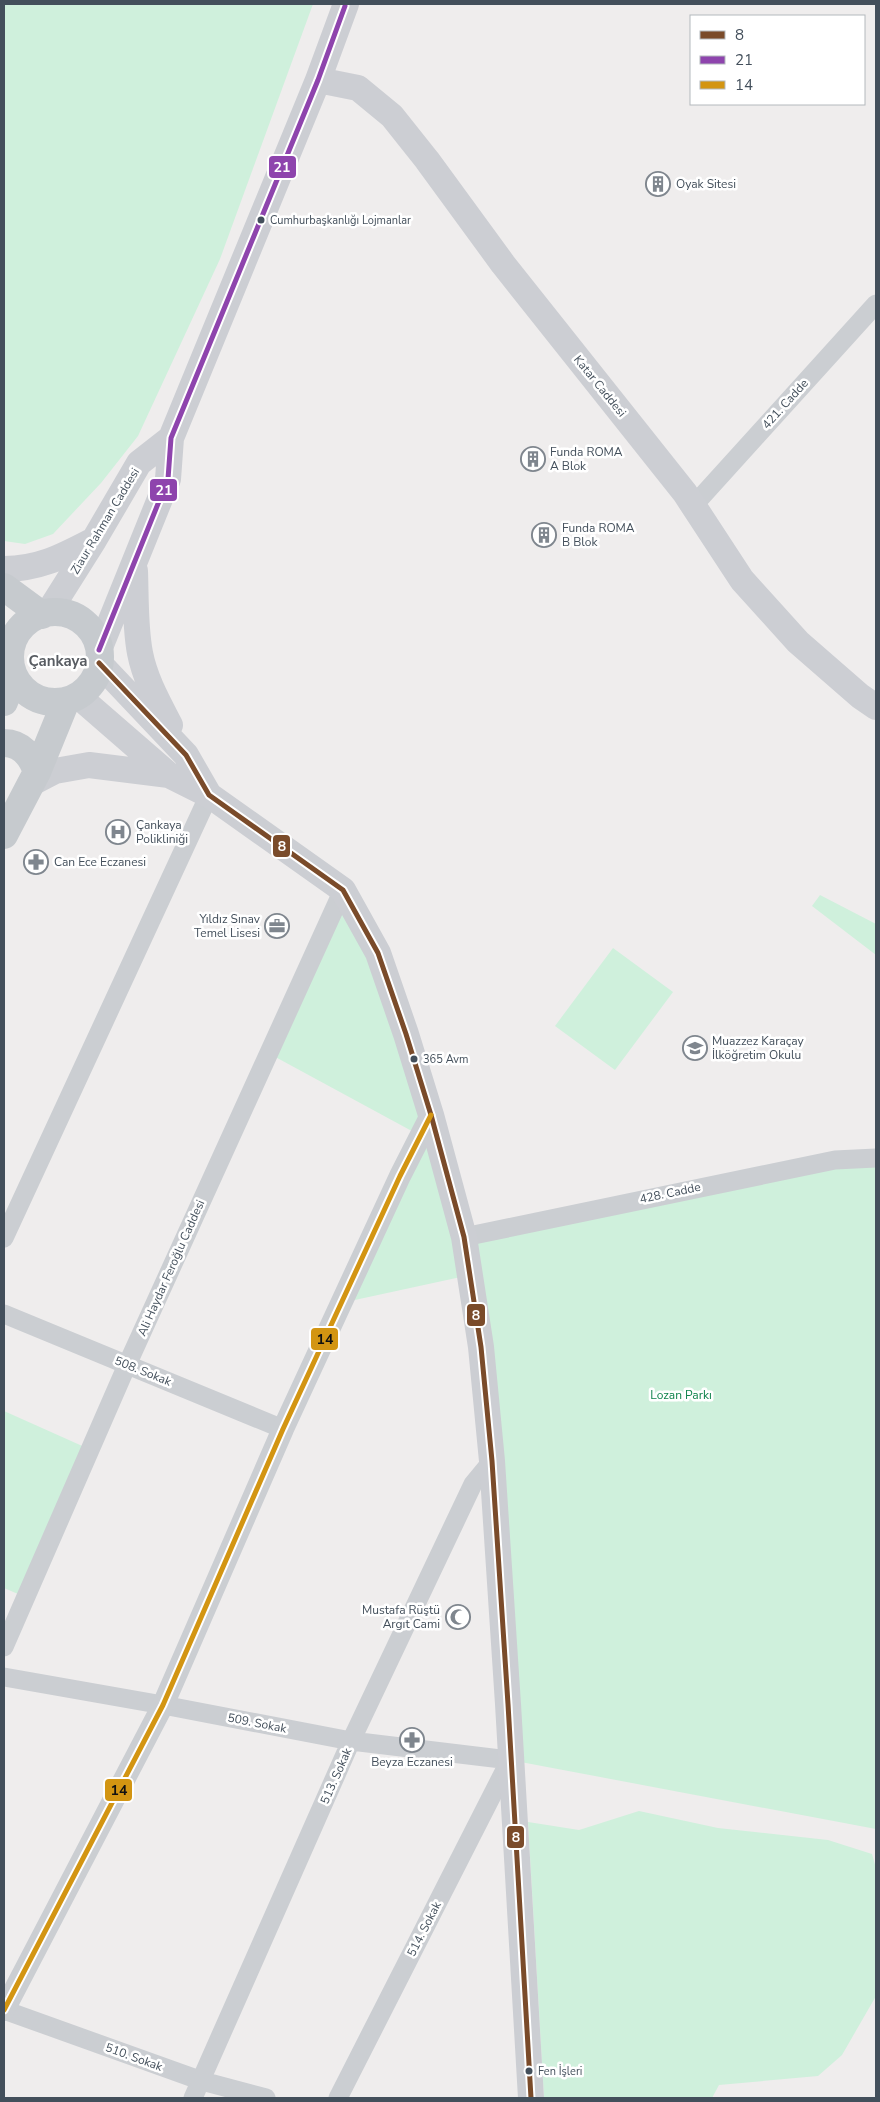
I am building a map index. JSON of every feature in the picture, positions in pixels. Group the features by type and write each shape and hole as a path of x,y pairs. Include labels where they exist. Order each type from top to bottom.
{"main road":[{"name":"Ziaur Rahman Caddesi","path":"99,656 135,559 168,479 171,438 318,80 346,4"},
{"name":"Katar Caddesi","path":"318,80 358,88 392,116 427,160 503,264 694,505 742,580 798,642 860,696 876,707"},
{"name":"Ziaur Rahman Caddesi","path":"45,614 94,540 139,463 171,438"},
{"path":"4,569 23,569 54,561 94,540"},
{"path":"135,559 136,616 140,653 152,691 209,795"},
{"path":"4,587 45,614"},
{"path":"4,702 11,648 16,635 24,625 45,614 62,613 75,618 86,626 95,637 99,656 92,682 72,698 4,835"},
{"path":"99,656 186,755"},
{"path":"9,665 23,689 35,698 50,702 72,698 169,775 209,795 343,890 378,953 431,1115 464,1237 480,1347 492,1461 530,2098"},
{"path":"4,743 24,749 33,759 33,778"},
{"path":"33,778 55,771 90,765 126,768 169,775"}],"street":[{"name":"421. Cadde","path":"694,505 876,304"},
{"path":"4,1238 209,795"},
{"name":"Ali Haydar Feroğlu Caddesi","path":"4,1647 127,1365 343,890"},
{"path":"4,2010 162,1705 283,1429 400,1176 431,1115"},
{"name":"428. Cadde","path":"464,1237 835,1160 876,1158"},
{"name":"508. Sokak","path":"4,1314 283,1429"},
{"name":"513. Sokak","path":"193,2098 352,1741 473,1484 492,1461"},
{"name":"509. Sokak","path":"4,1677 352,1741 510,1760"},
{"name":"514. Sokak","path":"338,2098 510,1760"},
{"name":"510. Sokak","path":"4,2010 202,2081 266,2098"}],"green space":[{"path":"4,4 313,4 220,259 138,436 101,483 53,534 25,544 4,541"},
{"name":"Lozan Parkı","path":"343,890 464,1237 876,1158 876,1829 510,1760 470,1275 341,1303 421,1136 268,1053"},
{"path":"820,895 876,924 876,955 812,906"},
{"path":"613,948 673,992 615,1070 555,1026"},
{"path":"4,1411 89,1449 25,1597 4,1588"},
{"path":"639,1811 718,1828 828,1840 872,1854 876,1868 876,1996 842,2055 818,2076 719,2085 712,2098 544,2098 528,1822 579,1830"}],"transit line":[{"name":"21","path":"99,650 168,479 171,438 318,80 345,6"},
{"name":"8","path":"99,663 186,755 209,795 343,890 378,953 431,1115 464,1237 481,1347 492,1461 531,2098"},
{"name":"14","path":"4,2010 163,1705 283,1429 400,1176 431,1115"}],"place":[{"name":"Oyak Sitesi","path":"658,184"},
{"name":"Cumhurbaşkanlığı Lojmanlar","path":"261,220"},
{"name":"Funda ROMA A Blok","path":"533,459"},
{"name":"Funda ROMA B Blok","path":"544,535"},
{"name":"Çankaya Polikliniği","path":"118,832"},
{"name":"Can Ece Eczanesi","path":"36,862"},
{"name":"Yıldız Sınav Temel Lisesi","path":"277,926"},
{"name":"Muazzez Karaçay İlköğretim Okulu","path":"695,1048"},
{"name":"365 Avm","path":"414,1059"},
{"name":"Mustafa Rüştü Argıt Cami","path":"458,1617"},
{"name":"Beyza Eczanesi","path":"412,1740"},
{"name":"Fen İşleri","path":"529,2071"}],"district":[{"name":"Çankaya","path":"58,661"}]}
